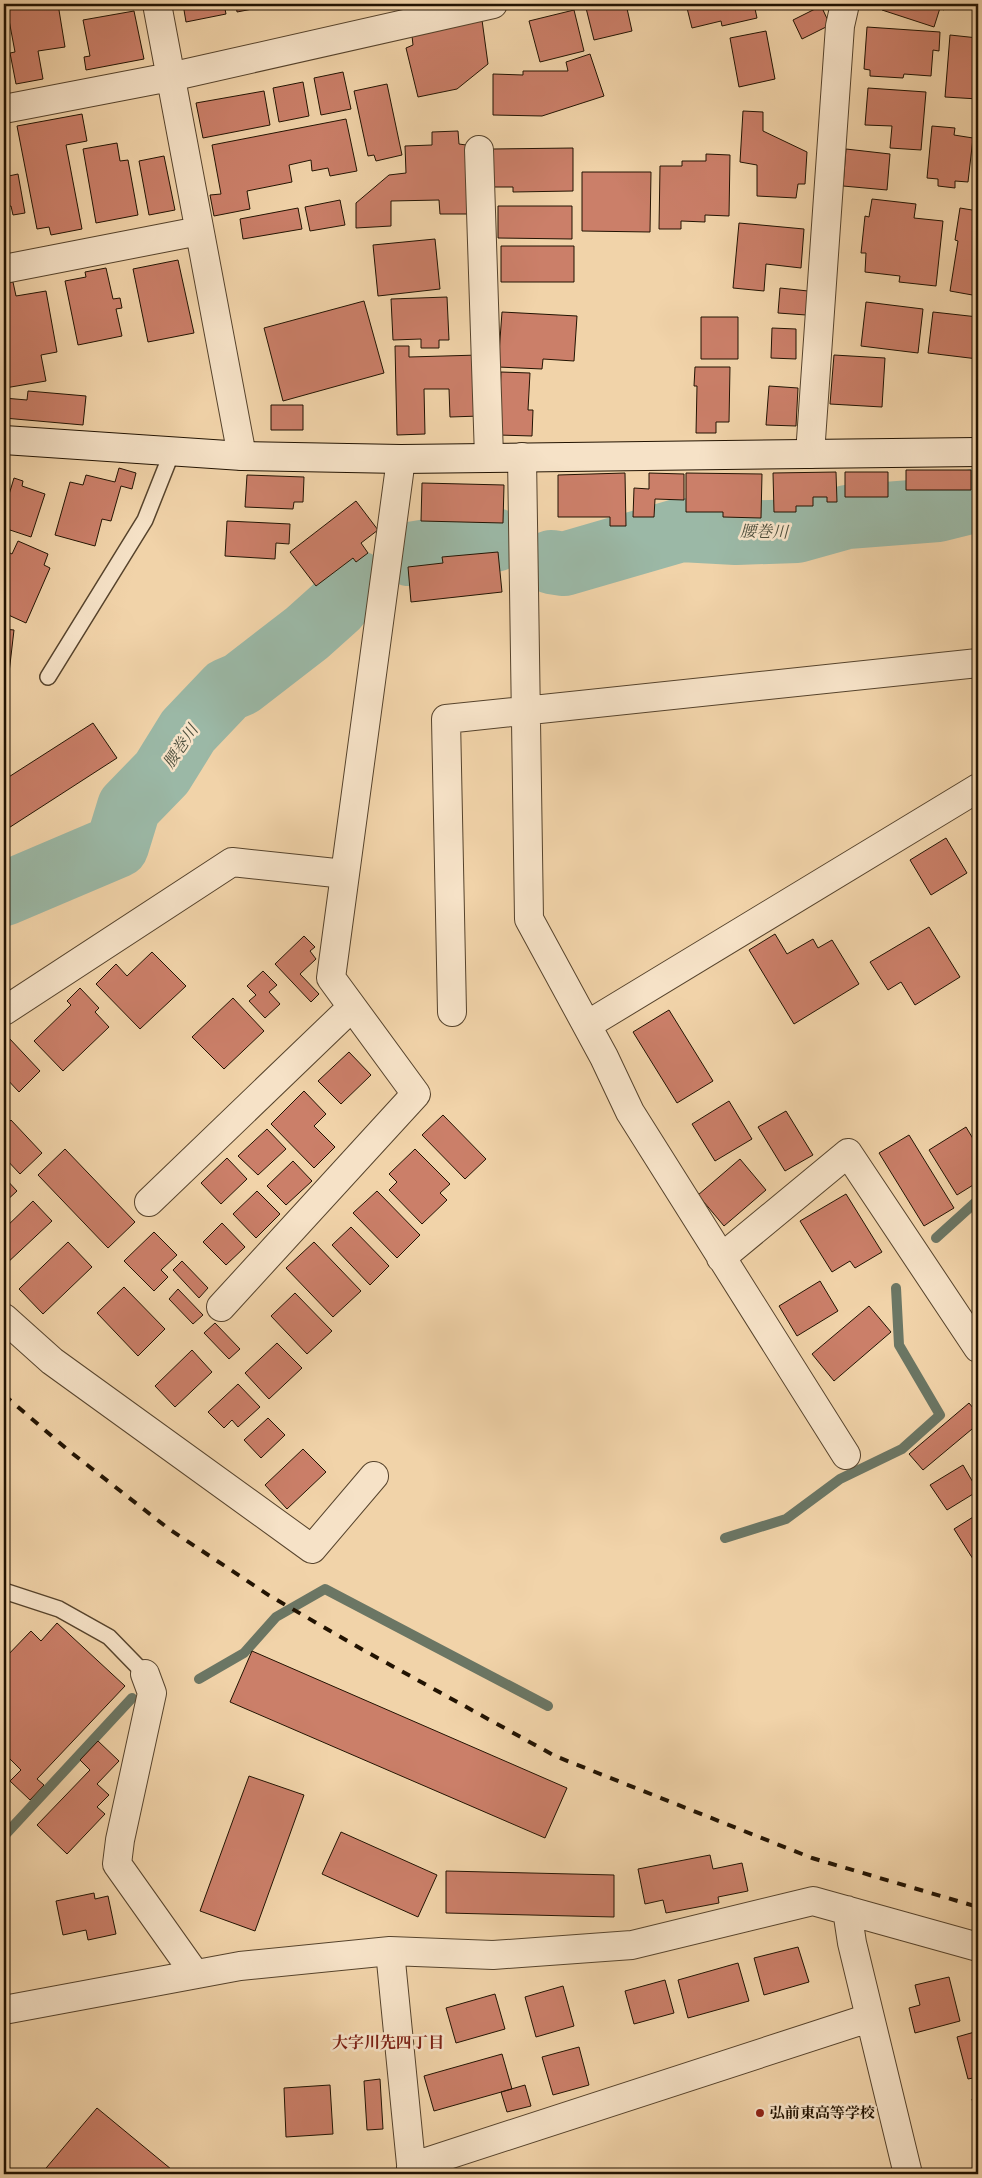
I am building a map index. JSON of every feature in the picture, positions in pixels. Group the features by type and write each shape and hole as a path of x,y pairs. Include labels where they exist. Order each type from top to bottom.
{"street":[{"path":"157,4 242,456"},
{"path":"4,109 170,76 493,4"},
{"path":"810,454 840,26 844,4"},
{"path":"479,150 489,458"},
{"path":"4,270 200,231"},
{"path":"4,440 242,456 401,459 978,452"},
{"path":"522,458 529,919 587,1025 630,1112 846,1455"},
{"path":"222,1307 416,1094 331,978 401,459"},
{"path":"452,1012 446,719 978,663"},
{"path":"587,1025 978,788"},
{"path":"4,1012 232,862 345,874"},
{"path":"149,1202 352,1007"},
{"path":"721,1258 848,1153 978,1348"},
{"path":"4,1318 52,1361 312,1549 374,1476"},
{"path":"145,1674 152,1693 120,1840 118,1864 195,1974"},
{"path":"4,2010 240,1966 390,1951 493,1955 632,1945 812,1901 978,1947"},
{"path":"847,1910 852,1943 908,2174"},
{"path":"390,1951 412,2171 870,2018"}],"lane":[{"path":"48,677 145,520 172,452"},
{"path":"4,1591 59,1609 109,1637 145,1674"}],"building":[{"path":"6,4 58,4 65,47 38,51 43,79 16,84 10,53 15,52"},
{"path":"183,4 224,4 226,14 186,22"},
{"path":"236,4 273,4 273,5 237,12"},
{"path":"585,4 626,4 632,31 594,40"},
{"path":"686,4 754,4 757,18 722,26 721,21 692,28"},
{"path":"825,4 828,7 823,10 830,25 802,39 793,20"},
{"path":"884,4 946,4 944,10 940,8 934,27 882,10"},
{"path":"574,10 584,51 540,62 529,21"},
{"path":"134,11 144,59 86,70 84,57 90,56 83,20"},
{"path":"482,20 488,64 457,89 418,97 406,48 413,45 412,36"},
{"path":"867,27 940,32 939,51 933,50 931,76 904,74 903,78 870,76 870,70 864,69"},
{"path":"766,31 775,79 739,87 730,38"},
{"path":"950,35 978,38 978,99 945,97"},
{"path":"590,54 604,96 542,116 493,115 493,74 523,75 523,71 568,71 566,62"},
{"path":"343,72 351,109 321,115 314,78"},
{"path":"303,82 309,116 279,122 273,88"},
{"path":"387,84 402,155 376,161 374,155 368,156 354,91"},
{"path":"868,88 926,92 921,150 890,148 892,126 865,125"},
{"path":"264,91 270,125 203,138 196,103"},
{"path":"743,111 763,112 763,131 807,152 805,184 798,184 796,198 757,196 757,165 740,162"},
{"path":"82,114 87,141 66,145 82,229 51,235 49,227 37,229 17,126"},
{"path":"346,119 357,171 330,176 328,168 312,171 311,160 289,165 292,182 247,191 250,209 214,216 210,195 221,194 212,145"},
{"path":"932,126 955,128 954,135 973,138 968,182 955,181 955,188 938,186 938,179 927,178"},
{"path":"458,131 459,144 466,145 467,214 440,214 439,200 391,201 391,226 356,228 356,203 389,175 406,173 405,146 432,145 432,132"},
{"path":"117,143 120,161 128,160 138,215 96,223 83,149"},
{"path":"573,148 573,191 513,192 513,187 493,187 493,149"},
{"path":"846,149 890,154 887,190 843,186"},
{"path":"706,154 730,155 729,216 705,215 705,222 681,221 681,229 659,229 660,166 682,166 682,161 706,161"},
{"path":"164,156 175,210 149,215 139,161"},
{"path":"582,172 651,172 650,232 582,231"},
{"path":"18,174 25,213 13,215 11,206 4,207 4,177"},
{"path":"872,199 916,204 914,218 943,221 936,286 899,282 900,276 865,272 866,253 861,253 865,216 869,217"},
{"path":"340,200 345,225 310,231 305,207"},
{"path":"498,206 572,206 572,239 498,238"},
{"path":"298,208 302,229 243,239 240,219"},
{"path":"960,208 978,211 978,296 950,291 958,241 955,240"},
{"path":"739,223 804,229 801,268 766,264 764,291 733,288"},
{"path":"435,239 440,289 378,296 373,245"},
{"path":"501,246 574,246 574,282 501,282"},
{"path":"178,260 194,333 148,342 133,269"},
{"path":"106,268 113,299 120,298 122,308 116,309 122,336 78,345 65,281 86,277 85,272"},
{"path":"13,282 16,296 46,291 57,352 41,355 46,381 5,388 4,284"},
{"path":"780,288 808,291 806,315 778,313"},
{"path":"447,297 449,340 439,340 439,348 421,348 421,339 393,340 391,299"},
{"path":"364,301 384,373 283,401 264,328"},
{"path":"866,302 923,309 918,353 861,346"},
{"path":"502,312 577,316 574,361 543,359 542,369 498,367"},
{"path":"933,312 978,317 978,359 928,353"},
{"path":"701,317 738,317 738,359 701,359"},
{"path":"772,328 796,329 796,359 771,358"},
{"path":"395,346 409,346 409,357 479,355 480,416 450,417 449,389 424,389 425,434 397,435"},
{"path":"834,355 885,358 882,407 830,404"},
{"path":"695,367 730,367 729,422 716,422 716,433 696,433 697,386 694,386"},
{"path":"501,372 530,373 528,410 533,410 532,436 498,435"},
{"path":"769,386 798,388 796,426 766,425"},
{"path":"28,391 86,396 83,425 4,418 4,398 27,400"},
{"path":"271,405 303,405 303,430 271,430"},
{"path":"119,468 136,473 132,489 121,486 111,521 102,519 95,546 55,535 70,482 83,485 86,475 115,482"},
{"path":"906,470 971,470 971,490 906,490"},
{"path":"836,472 837,502 827,502 827,497 813,497 813,506 796,506 796,512 774,512 773,473"},
{"path":"845,472 888,472 888,497 845,497"},
{"path":"625,473 626,526 610,526 610,517 558,517 558,475"},
{"path":"649,473 684,474 684,500 655,499 654,517 633,517 634,488 649,489"},
{"path":"686,473 762,474 761,518 723,517 723,512 686,512"},
{"path":"247,475 304,477 303,502 294,502 293,509 245,507"},
{"path":"14,478 23,481 22,486 45,494 31,537 4,528 4,511"},
{"path":"422,483 504,485 503,523 421,521"},
{"path":"356,501 378,530 361,543 368,553 356,562 353,558 316,586 290,552"},
{"path":"227,521 290,524 289,544 276,543 275,559 225,556"},
{"path":"18,541 48,554 44,565 50,568 26,623 4,613 4,550 12,554"},
{"path":"498,552 502,592 411,602 408,567 443,563 442,557"},
{"path":"4,629 14,630 9,673 4,672"},
{"path":"93,723 117,758 4,831 4,780"},
{"path":"946,838 967,873 931,895 910,860"},
{"path":"929,927 960,977 915,1005 901,982 888,990 870,962"},
{"path":"775,934 787,954 813,939 818,948 832,940 859,984 794,1024 749,950"},
{"path":"304,936 315,947 310,951 316,959 300,974 319,994 311,1002 275,964"},
{"path":"152,952 186,986 140,1029 96,984 116,964 127,976"},
{"path":"263,971 277,985 269,992 280,1004 265,1018 249,1001 256,995 247,986"},
{"path":"80,988 99,1008 95,1012 109,1027 63,1071 34,1041 71,1005 67,1001"},
{"path":"233,998 264,1031 224,1069 192,1037"},
{"path":"669,1010 713,1081 677,1103 633,1032"},
{"path":"9,1038 40,1071 19,1092 4,1076 4,1043"},
{"path":"349,1052 371,1075 341,1104 318,1081"},
{"path":"304,1091 326,1114 314,1126 335,1147 314,1168 271,1124"},
{"path":"729,1101 752,1139 715,1161 692,1124"},
{"path":"786,1111 813,1155 785,1171 758,1127"},
{"path":"443,1115 486,1159 465,1179 422,1135"},
{"path":"11,1120 42,1153 20,1174 4,1157 4,1127"},
{"path":"966,1127 978,1147 978,1182 957,1195 929,1150"},
{"path":"267,1129 286,1149 258,1175 238,1156"},
{"path":"909,1135 954,1208 924,1226 879,1153"},
{"path":"65,1149 135,1222 108,1248 38,1175"},
{"path":"415,1149 450,1184 440,1193 447,1200 422,1224 389,1190 397,1182 389,1174"},
{"path":"227,1158 247,1179 221,1204 201,1183"},
{"path":"740,1159 766,1190 724,1226 698,1195"},
{"path":"293,1161 312,1181 286,1205 267,1186"},
{"path":"4,1177 17,1191 4,1203"},
{"path":"257,1191 280,1214 256,1238 233,1214"},
{"path":"377,1191 420,1235 397,1258 353,1213"},
{"path":"846,1194 882,1252 855,1268 850,1261 832,1272 800,1221"},
{"path":"33,1201 52,1221 5,1265 4,1229"},
{"path":"222,1223 245,1247 226,1265 203,1242"},
{"path":"351,1227 389,1266 370,1285 332,1245"},
{"path":"154,1232 177,1255 161,1270 168,1277 154,1291 124,1261"},
{"path":"68,1242 92,1267 43,1314 19,1289"},
{"path":"314,1242 361,1291 333,1317 286,1268"},
{"path":"182,1261 208,1288 199,1298 173,1270"},
{"path":"820,1281 838,1311 797,1336 779,1306"},
{"path":"124,1287 165,1329 138,1356 97,1313"},
{"path":"178,1289 203,1315 193,1324 169,1299"},
{"path":"295,1293 332,1331 307,1354 271,1316"},
{"path":"869,1306 891,1332 834,1381 812,1354"},
{"path":"215,1323 240,1349 229,1359 204,1333"},
{"path":"277,1343 302,1368 269,1399 245,1373"},
{"path":"192,1350 212,1372 175,1407 155,1386"},
{"path":"238,1384 260,1407 238,1427 232,1420 224,1428 208,1412"},
{"path":"969,1403 978,1414 978,1424 923,1470 909,1454"},
{"path":"268,1418 285,1435 261,1458 244,1440"},
{"path":"303,1449 326,1472 287,1509 265,1485"},
{"path":"963,1465 978,1491 947,1510 930,1485"},
{"path":"978,1514 978,1556 973,1559 954,1529"},
{"path":"57,1623 125,1686 37,1779 44,1785 30,1800 10,1781 21,1770 4,1753 4,1659 31,1631 41,1641"},
{"path":"252,1651 567,1788 545,1838 230,1702"},
{"path":"98,1741 119,1761 97,1784 109,1795 97,1807 105,1814 67,1854 37,1825 90,1770 80,1760"},
{"path":"249,1776 304,1795 255,1931 200,1911"},
{"path":"341,1832 437,1875 418,1917 322,1874"},
{"path":"710,1855 713,1869 742,1863 748,1891 718,1897 719,1903 666,1913 663,1900 645,1904 638,1869"},
{"path":"446,1871 614,1875 614,1917 446,1913"},
{"path":"94,1893 95,1899 108,1896 116,1934 88,1940 86,1930 63,1935 56,1901"},
{"path":"798,1947 809,1982 764,1995 754,1958"},
{"path":"738,1963 749,2001 688,2018 678,1980"},
{"path":"949,1977 960,2021 915,2033 909,2008 920,2005 915,1985"},
{"path":"665,1980 674,2013 634,2024 625,1991"},
{"path":"563,1986 574,2026 536,2037 525,1997"},
{"path":"495,1994 505,2029 456,2043 446,2008"},
{"path":"978,2031 978,2077 968,2079 957,2037"},
{"path":"579,2047 589,2085 553,2095 542,2057"},
{"path":"502,2054 512,2089 434,2111 424,2076"},
{"path":"380,2079 383,2129 367,2130 364,2081"},
{"path":"330,2085 333,2134 286,2137 284,2088"},
{"path":"525,2085 531,2106 507,2112 501,2092"},
{"path":"978,2097 978,2124 972,2099"},
{"path":"97,2108 177,2174 41,2174"},
{"path":"390,2172 391,2174 369,2174"}],"waterway":[{"name":"腰巻川","path":"551,562 564,564 681,530 736,533 797,531 847,517 938,510 978,500"},
{"name":"腰巻川","path":"409,554 495,540"},
{"name":"腰巻川","path":"4,894 117,846 129,807 162,773 188,731 227,690 241,684 307,633 336,607 356,582"},
{"path":"936,1238 978,1200"},
{"path":"725,1538 786,1519 840,1479 902,1449 940,1415 899,1345 896,1288"},
{"path":"199,1679 244,1653 276,1617 325,1589 548,1706"},
{"path":"4,1836 132,1698"}],"railway":[{"path":"4,1395 68,1450 169,1529 270,1596 555,1756 812,1858 978,1907"}],"place":[{"name":"弘前東高等学校","path":"760,2113"}],"district":[{"name":"大字川先四丁目","path":"388,2042"}]}
